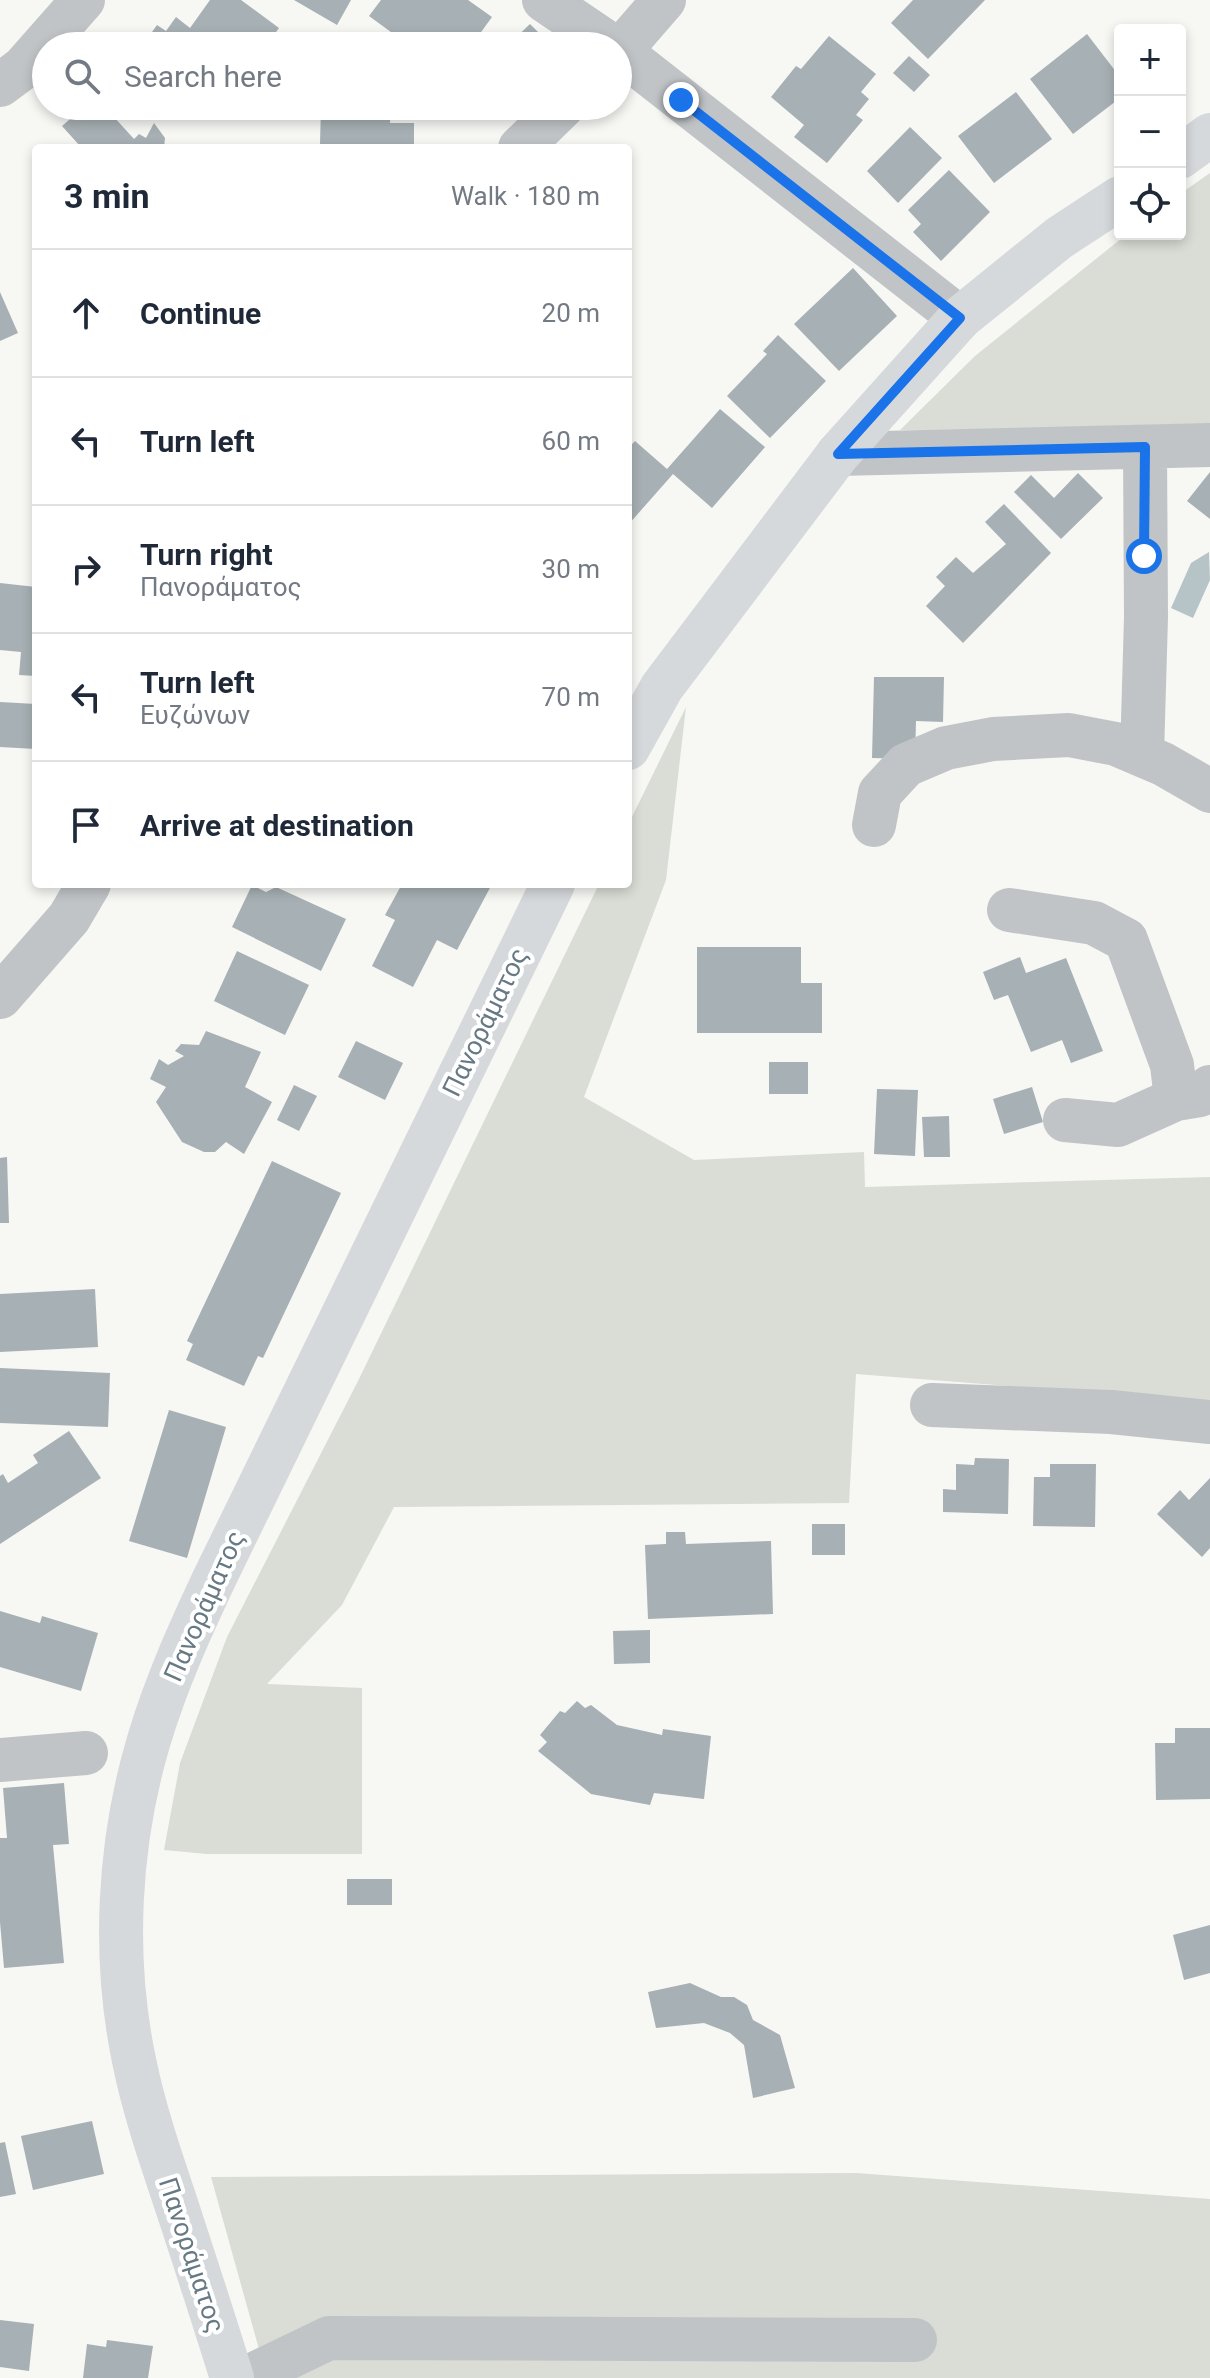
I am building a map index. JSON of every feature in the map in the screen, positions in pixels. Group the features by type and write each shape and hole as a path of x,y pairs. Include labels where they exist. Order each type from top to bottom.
{"main road":[{"path":"1186,153 1210,135"},
{"path":"632,741 662,687 838,454 960,318 1059,238 1114,202"},
{"name":"Πανοράματος","path":"232,2378 150,2125 134,2062 123,1978 122,1892 140,1771 179,1654 551,888"}],"street":[{"path":"55,32 83,0"},
{"path":"544,0 591,32"},
{"path":"632,34 664,0"},
{"path":"0,85 32,58"},
{"path":"632,62 960,318"},
{"path":"524,144 549,120"},
{"path":"838,454 1210,445"},
{"path":"1142,755 1146,617 1145,447"},
{"path":"874,825 880,793 906,765 946,748 993,739 1069,735 1116,744 1163,764 1210,791"},
{"path":"0,995 69,918 87,888"},
{"path":"1009,910 1094,923 1126,940 1172,1065 1193,1093 1118,1125 1065,1120"},
{"path":"932,1405 1111,1412 1210,1422"},
{"path":"0,1760 86,1753"},
{"path":"246,2378 329,2338 915,2340"}],"shaded area":[{"path":"1210,173 1210,429 900,430 975,356 1120,240 1186,240 1186,190"},
{"path":"1209,552 1210,580 1193,618 1171,608 1191,563"},
{"path":"686,707 666,880 584,1097 694,1160 864,1152 865,1187 1210,1177 1210,1402 856,1374 849,1503 394,1507 342,1605 267,1684 362,1688 362,1854 207,1854 164,1850 180,1763 227,1637 358,1381 597,888 632,888 632,817"},
{"path":"856,2173 1210,2199 1210,2378 267,2378 211,2177"}],"building":[{"path":"210,0 241,0 279,28 276,32 152,32 157,25 166,31 176,17 190,28"},
{"path":"294,0 351,0 337,25"},
{"path":"381,0 468,0 492,17 481,32 391,32 369,16"},
{"path":"913,0 985,0 928,59 891,23"},
{"path":"530,24 538,32 522,32"},
{"path":"1087,34 1114,69 1114,103 1073,134 1030,79"},
{"path":"829,36 876,74 861,92 869,99 856,115 863,120 827,163 794,137 804,125 771,97 796,66 801,69"},
{"path":"909,56 930,75 914,92 893,73"},
{"path":"1016,92 1052,139 994,183 958,136"},
{"path":"69,120 117,120 134,139 139,134 146,138 154,123 165,138 164,144 78,144 62,126"},
{"path":"321,120 414,123 414,144 320,144"},
{"path":"910,127 942,158 898,203 867,171"},
{"path":"949,170 990,212 941,261 913,232 921,224 908,210"},
{"path":"853,268 897,316 839,371 794,324"},
{"path":"0,292 18,333 0,341"},
{"path":"778,335 826,381 770,438 727,396 767,354 763,351"},
{"path":"720,409 765,447 712,508 673,474 632,520 632,444 635,441 667,469"},
{"path":"1210,472 1210,519 1187,501"},
{"path":"1078,473 1103,498 1061,539 1014,492 1031,475 1054,498"},
{"path":"1004,504 1051,553 963,643 926,606 945,586 936,577 956,557 973,573 1006,544 985,522"},
{"path":"0,583 32,587 32,676 19,675 21,652 0,650"},
{"path":"874,677 944,677 943,722 916,721 915,759 872,758"},
{"path":"0,702 32,704 32,749 0,747"},
{"path":"251,888 266,892 278,888 346,919 321,971 232,927"},
{"path":"400,888 490,888 457,950 437,940 413,987 372,966 395,920 385,915"},
{"path":"697,947 801,947 801,983 822,983 822,1033 697,1033"},
{"path":"237,951 309,985 285,1035 214,1001"},
{"path":"1020,957 1026,973 1066,958 1103,1051 1071,1063 1062,1040 1031,1052 1008,995 994,1000 983,972"},
{"path":"206,1031 261,1052 245,1087 272,1102 244,1154 226,1142 215,1152 204,1152 182,1142 156,1102 166,1087 150,1079 159,1059 168,1065 184,1056 175,1051 181,1044 199,1045"},
{"path":"356,1041 403,1063 385,1100 338,1077"},
{"path":"769,1062 808,1062 808,1094 769,1094"},
{"path":"294,1085 317,1096 299,1131 277,1120"},
{"path":"1032,1087 1043,1122 1004,1134 993,1099"},
{"path":"877,1089 918,1090 915,1156 874,1154"},
{"path":"949,1116 950,1157 924,1157 922,1117"},
{"path":"7,1157 9,1223 0,1223 0,1158"},
{"path":"272,1161 341,1193 263,1358 258,1356 244,1386 186,1360 193,1344 187,1341"},
{"path":"95,1289 98,1347 0,1352 0,1294"},
{"path":"0,1368 110,1373 108,1427 0,1423"},
{"path":"169,1410 226,1427 187,1558 129,1541"},
{"path":"69,1431 101,1478 0,1544 0,1476 3,1474 8,1483 38,1463 33,1455"},
{"path":"975,1458 1009,1459 1008,1514 943,1512 943,1489 956,1490 956,1464 974,1465"},
{"path":"1050,1464 1096,1464 1095,1527 1033,1526 1034,1477 1050,1477"},
{"path":"1210,1478 1210,1548 1202,1557 1157,1514 1180,1490 1189,1500"},
{"path":"812,1524 845,1524 845,1555 812,1555"},
{"path":"666,1532 685,1532 686,1544 771,1541 773,1614 648,1619 645,1545 666,1544"},
{"path":"0,1611 40,1623 42,1616 98,1633 81,1691 0,1667"},
{"path":"650,1630 650,1663 614,1664 613,1631"},
{"path":"577,1701 585,1708 591,1705 617,1725 662,1735 663,1729 711,1736 704,1799 654,1793 650,1805 591,1794 538,1751 547,1742 540,1735 560,1711 565,1713"},
{"path":"1175,1728 1210,1728 1210,1799 1156,1800 1155,1743 1175,1743"},
{"path":"64,1783 69,1844 53,1845 64,1963 4,1968 0,1922 0,1838 7,1838 3,1788"},
{"path":"347,1879 392,1879 392,1905 347,1905"},
{"path":"1210,1925 1210,1973 1184,1980 1173,1935"},
{"path":"690,1983 721,1997 734,1997 747,2005 753,2020 780,2035 795,2088 753,2098 744,2045 730,2033 704,2023 656,2028 648,1992"},
{"path":"92,2121 104,2174 33,2190 21,2136"},
{"path":"5,2142 16,2194 0,2197 0,2143"},
{"path":"0,2320 34,2324 29,2371 0,2367"},
{"path":"107,2340 153,2346 148,2378 83,2378 87,2344 106,2347"}],"route":[{"path":"681,100 960,318 838,454 1145,447 1144,556"}]}
